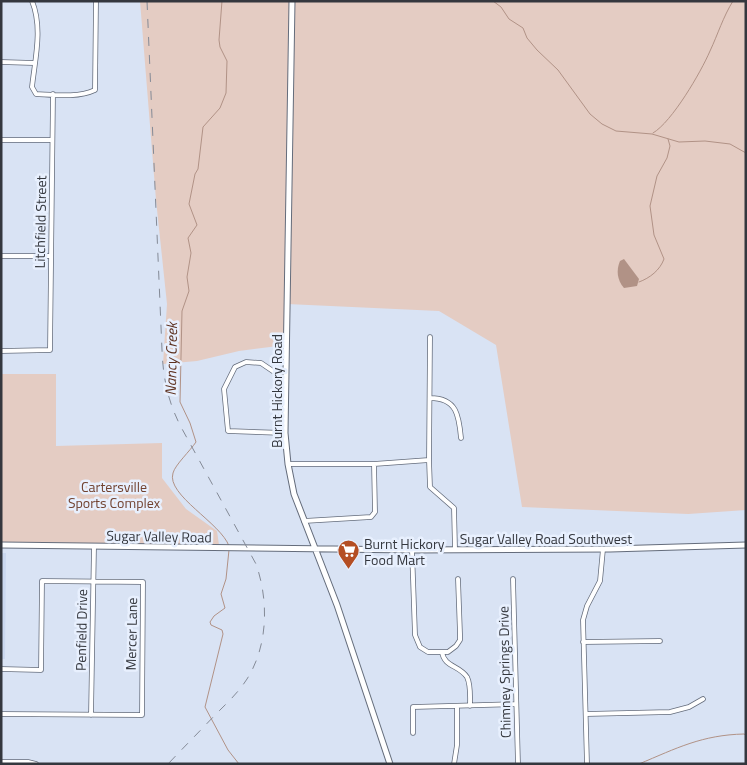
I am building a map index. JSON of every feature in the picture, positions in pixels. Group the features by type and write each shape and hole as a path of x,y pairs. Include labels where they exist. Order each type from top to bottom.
{"main road":[{"name":"Burnt Hickory Road","path":"292,1 285,434 288,464 294,494 316,550 390,764"},
{"name":"Sugar Valley Road","path":"1,545 316,550"},
{"name":"Sugar Valley Road Southwest","path":"316,550 603,549 746,545"}],"street":[{"path":"32,1 36,9 38,30 32,87 36,94 86,94 96,90 96,1"},
{"path":"1,62 34,63"},
{"name":"Litchfield Street","path":"1,351 50,350 52,94"},
{"path":"1,140 52,140"},
{"path":"1,256 51,256"},
{"path":"430,337 430,487 454,508 455,549"},
{"path":"285,434 228,431 224,389 235,367 246,362 261,363 286,380"},
{"path":"430,398 438,398 450,404 459,414 461,438"},
{"path":"288,464 374,464 429,460"},
{"path":"304,521 368,518 375,512 374,464"},
{"name":"Penfield Drive","path":"92,715 94,546"},
{"path":"587,764 583,642 584,613 600,581 603,549"},
{"path":"412,550 415,635 423,650 442,652 452,649 460,640 458,579"},
{"name":"Chimney Springs Drive","path":"513,579 518,764"},
{"name":"Mercer Lane","path":"1,669 41,670 42,581 143,582 142,715 1,714"},
{"path":"583,642 660,641"},
{"path":"442,652 443,658 447,663 461,670 466,676 469,686 470,706"},
{"path":"586,714 670,712 689,707 703,699"},
{"path":"413,733 413,707 516,704"},
{"path":"454,764 458,745 457,707"},
{"path":"1,762 28,762 36,764"}],"shaded area":[{"path":"624,259 639,279 637,286 624,288 620,282 618,268 620,261"},
{"path":"1,553 6,553 5,659 1,659"}],"green space":[{"path":"140,1 746,1 746,510 688,514 522,507 496,345 439,311 287,304 286,345 239,351 197,361 163,364 167,304 156,200"},
{"name":"Cartersville Sports Complex","path":"1,374 56,374 56,446 162,443 162,478 186,509 217,531 219,545 1,542"}],"waterway":[{"name":"Nancy Creek","path":"222,1 219,40 220,47 227,61 226,93 220,108 203,127 198,169 195,174 189,204 197,225 188,238 191,253 187,277 189,291 182,311 180,402 196,442 174,470 173,482 186,500 224,537 229,546"},
{"path":"493,1 501,7 509,19 523,28 527,38 558,70 590,114 602,124 616,131 652,134 679,142 705,141 730,144 746,153"},
{"path":"653,133 669,118 693,83 706,60 723,19 733,1"},
{"path":"639,282 654,273 664,259 654,235 650,206 657,176 667,158 670,146 668,139"},
{"name":"Nancy Creek","path":"229,550 226,579 221,594 225,608 214,616 210,622 211,625 222,630 223,634 205,707 228,750 239,764"},
{"path":"639,764 702,740 729,735 746,735"}],"railway":[{"path":"147,1 162,350 165,380 181,427 256,564 263,593 264,608 263,638 254,666 247,679 232,698 168,764"}],"place":[{"name":"Burnt Hickory Food Mart","path":"348,570"}]}
